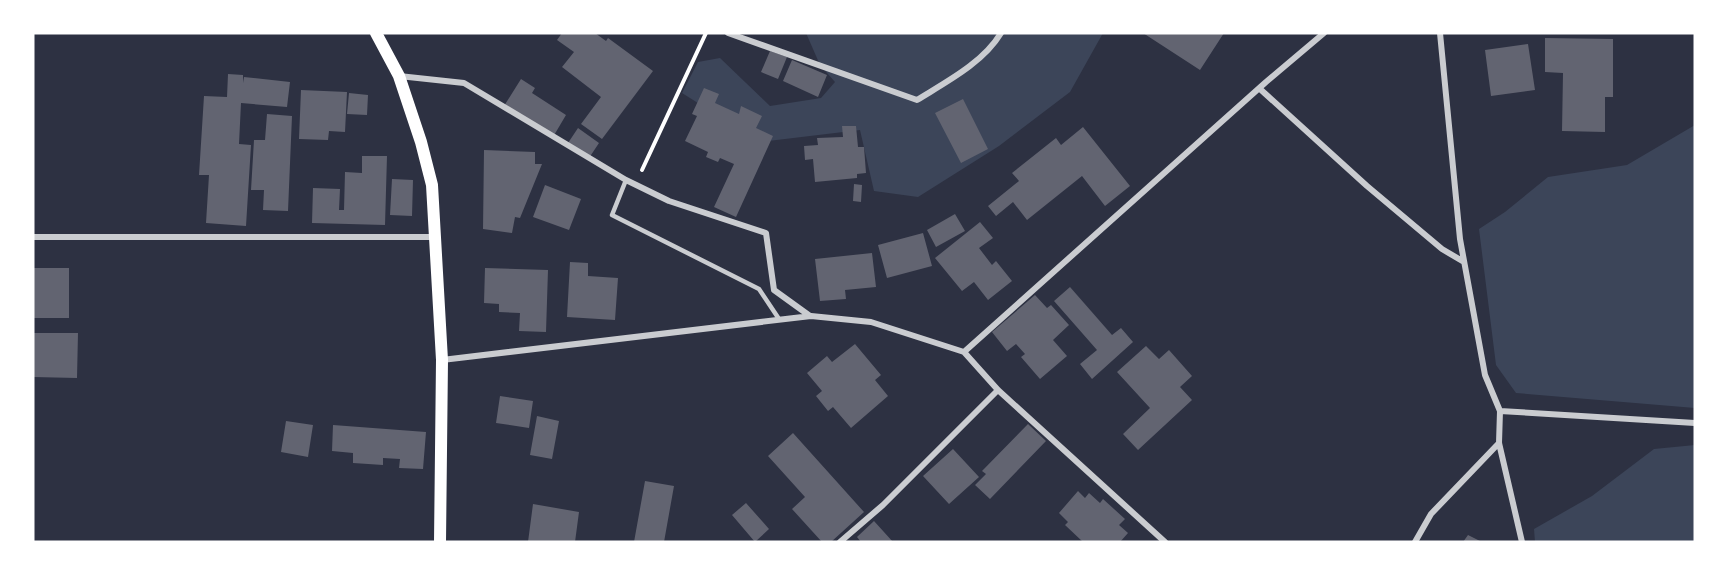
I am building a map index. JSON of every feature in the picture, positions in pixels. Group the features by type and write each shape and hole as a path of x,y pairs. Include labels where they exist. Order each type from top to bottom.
{"main road":[{"path":"376,33 399,76 421,142 432,185 442,360 440,542"}],"street":[{"path":"728,33 917,100 965,70 997,40 1001,33"},
{"path":"964,352 1324,33"},
{"path":"1440,33 1450,148 1464,262 1485,375 1500,411 1499,443 1522,542"},
{"path":"399,76 464,83 626,180 669,201 766,233 774,290 811,316"},
{"path":"1260,89 1367,186 1442,249 1464,262"},
{"path":"33,237 435,237"},
{"path":"442,360 811,316 871,321 964,352 998,390 1165,542"},
{"path":"840,542 883,505 998,390"},
{"path":"1500,411 1695,423"},
{"path":"1415,542 1431,514 1499,443"}],"lane":[{"path":"626,180 612,215 759,289 779,319"}],"path":[{"path":"635,184 706,33"}],"shaded area":[{"path":"806,33 1103,33 1070,92 999,146 918,197 874,191 860,130 760,142 682,93 698,62 720,58 770,106 821,98 835,82 820,65"},
{"path":"1695,125 1695,408 1516,393 1496,365 1479,229 1505,212 1548,177 1627,165"},
{"path":"1695,445 1695,542 1535,542 1534,529 1592,496 1654,449"}],"building":[{"path":"562,33 595,33 606,41 608,38 653,71 602,139 581,124 601,97 562,67 574,52 557,40"},
{"path":"1143,33 1224,33 1200,70"},
{"path":"1545,38 1613,39 1613,97 1605,97 1605,132 1562,131 1563,73 1545,72"},
{"path":"1528,44 1535,90 1491,96 1485,50"},
{"path":"770,51 787,57 778,79 761,72"},
{"path":"792,60 827,75 818,97 783,81"},
{"path":"228,74 243,75 243,83 244,77 290,82 287,107 241,103 239,144 251,145 246,226 206,223 209,175 199,175 204,96 227,97"},
{"path":"521,79 535,88 532,93 566,115 553,137 504,106"},
{"path":"704,88 719,94 715,103 739,114 741,106 762,116 756,128 773,136 736,217 714,207 734,164 720,158 718,162 706,157 708,152 685,141 697,116 692,114"},
{"path":"301,90 347,92 345,132 329,131 328,140 299,139"},
{"path":"349,93 368,95 367,115 347,114"},
{"path":"963,99 988,149 961,163 935,113"},
{"path":"267,114 292,116 288,211 263,210 264,190 251,190 254,140 265,140"},
{"path":"842,126 856,126 858,147 864,147 866,173 857,174 857,178 815,182 813,159 805,160 804,146 818,145 817,138 843,137"},
{"path":"1083,127 1130,186 1105,206 1082,176 1027,220 1013,202 996,216 988,206 1019,181 1012,173 1056,138 1061,145"},
{"path":"578,128 599,143 589,158 568,143"},
{"path":"484,150 535,152 535,164 542,164 520,218 515,217 512,233 483,229"},
{"path":"362,156 387,156 385,225 312,223 313,188 340,189 339,210 344,210 345,172 362,173"},
{"path":"392,179 413,180 412,216 390,215"},
{"path":"854,184 862,185 861,202 853,201"},
{"path":"545,185 581,199 569,230 533,217"},
{"path":"955,214 965,231 936,247 927,230"},
{"path":"980,222 993,238 979,248 992,265 996,261 1012,281 988,300 974,282 962,291 935,258"},
{"path":"923,233 932,266 887,278 878,245"},
{"path":"872,253 876,287 845,290 846,299 820,301 815,259"},
{"path":"570,262 588,263 588,276 618,278 615,320 567,317"},
{"path":"33,268 69,268 69,318 33,318"},
{"path":"485,268 548,270 546,332 519,331 520,313 499,312 499,304 484,303"},
{"path":"1070,287 1112,335 1121,328 1133,342 1092,379 1080,364 1097,350 1054,301"},
{"path":"1035,295 1047,308 1051,305 1069,325 1053,340 1067,356 1040,379 1021,357 1025,354 1016,344 1007,351 992,332"},
{"path":"33,333 78,333 77,378 33,377"},
{"path":"855,344 881,375 875,380 888,396 851,428 833,407 828,411 816,396 822,391 807,373 827,356 832,362"},
{"path":"1146,346 1159,359 1169,350 1192,376 1180,387 1192,400 1138,450 1123,434 1150,408 1117,372"},
{"path":"500,396 533,401 529,428 496,423"},
{"path":"537,416 559,421 552,459 530,455"},
{"path":"286,421 313,425 308,457 281,452"},
{"path":"1028,424 1046,441 990,499 975,485 986,474 982,471"},
{"path":"333,425 426,432 423,469 399,468 400,459 383,458 383,465 353,463 353,453 332,451"},
{"path":"793,433 864,512 831,542 822,542 792,509 805,497 768,456"},
{"path":"953,449 979,477 949,504 923,476"},
{"path":"645,481 674,486 664,542 634,542"},
{"path":"1078,491 1085,498 1089,493 1100,503 1103,499 1125,519 1119,525 1128,533 1120,542 1083,542 1065,525 1068,522 1059,513"},
{"path":"746,503 769,529 755,542 732,515"},
{"path":"533,504 579,512 575,542 528,542"},
{"path":"874,521 893,542 861,542 857,537"},
{"path":"1468,535 1482,542 1463,542"}]}
